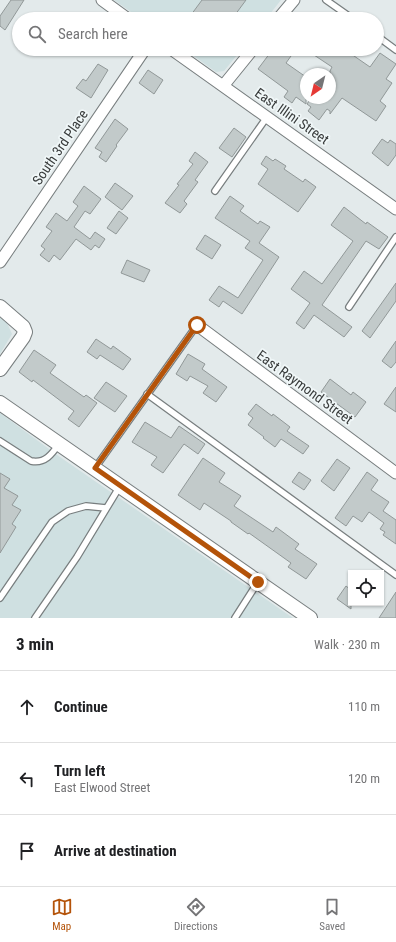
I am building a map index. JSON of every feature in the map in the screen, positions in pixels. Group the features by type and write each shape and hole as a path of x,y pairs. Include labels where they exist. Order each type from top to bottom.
{"street":[{"path":"102,0 118,12"},
{"path":"284,12 294,0"},
{"name":"South 3rd Place","path":"0,262 140,56"},
{"name":"East Illini Street","path":"181,56 396,209"},
{"path":"223,86 247,56"},
{"path":"0,308 23,326 25,332 0,370"},
{"name":"East Raymond Street","path":"197,325 396,472"},
{"path":"0,403 310,618"}],"lane":[{"path":"326,0 343,12"},
{"path":"384,41 396,50"},
{"path":"215,190 267,117"},
{"path":"349,308 396,237"},
{"path":"95,468 197,325"},
{"path":"147,394 396,575"},
{"path":"0,441 31,461 36,462 46,460 60,444"},
{"path":"35,618 77,557 120,486"},
{"path":"0,598 52,522 68,511 86,506 106,508"},
{"path":"235,618 258,582"}],"shaded area":[{"path":"114,0 281,0 272,12 131,12"},
{"path":"194,56 236,56 224,71 216,72"},
{"path":"0,317 7,323 12,334 0,354"},
{"path":"0,413 60,457 293,618 0,618"}],"building":[{"path":"11,0 24,0 16,12 12,12 12,19 5,30 0,26 0,16"},
{"path":"202,0 246,0 237,12 193,12"},
{"path":"268,56 291,56 286,63 300,73 300,100 296,97 292,103 284,97 288,91 258,69"},
{"path":"316,56 354,56 370,67 378,56 384,56 396,64 386,79 392,83 380,101 386,106 376,121 342,98 330,114 330,111 327,109 319,120 308,111 311,107 307,104 336,104 336,68 332,68"},
{"path":"98,64 108,70 91,98 76,88 83,79 86,81"},
{"path":"148,70 163,80 154,94 139,83"},
{"path":"115,119 128,129 106,162 99,157 102,152 95,148"},
{"path":"234,128 246,137 232,157 219,148"},
{"path":"382,139 388,143 390,140 396,144 396,155 388,166 372,153"},
{"path":"195,152 208,162 195,180 198,182 184,201 187,204 180,213 165,203 179,185 177,184 193,164 189,161"},
{"path":"266,156 273,161 275,159 286,166 284,169 303,182 305,179 316,187 298,212 258,184 268,169 261,164"},
{"path":"115,183 133,196 122,210 105,197"},
{"path":"84,186 101,199 90,214 85,211 74,227 90,239 95,232 105,239 99,248 95,245 91,250 76,239 60,260 54,255 49,262 40,255 45,249 41,246 52,231 46,227 56,213 67,221 78,206 73,202"},
{"path":"230,196 244,206 240,211 258,224 260,221 270,227 259,243 279,257 242,314 223,301 219,307 209,300 219,286 238,298 263,260 245,248 250,241 215,218"},
{"path":"344,207 366,224 367,222 388,237 379,249 366,241 322,305 352,327 344,337 314,315 304,329 296,323 310,303 291,289 304,271 322,284 353,241 331,225"},
{"path":"119,211 128,218 116,234 107,228"},
{"path":"205,235 221,245 212,259 196,249"},
{"path":"127,260 150,270 144,282 121,273"},
{"path":"396,283 396,301 370,338 362,331"},
{"path":"96,339 111,349 113,346 131,359 123,370 100,355 97,359 87,352"},
{"path":"396,341 396,362 391,368 382,361"},
{"path":"34,350 56,365 50,373 84,397 86,395 97,403 79,427 68,419 74,411 33,380 32,382 19,372"},
{"path":"188,354 205,364 202,369 227,387 216,402 203,393 208,386 190,376 187,381 176,374"},
{"path":"330,379 351,395 353,392 366,402 355,417 321,392"},
{"path":"106,382 127,396 115,412 94,398"},
{"path":"396,387 396,412 384,404"},
{"path":"256,404 272,416 273,414 290,427 287,431 309,446 303,454 281,439 275,447 248,425 253,418 248,414"},
{"path":"145,422 171,438 179,426 205,444 198,454 184,444 163,473 151,465 157,457 132,442"},
{"path":"203,458 225,473 219,482 241,496 234,506 273,532 276,527 299,544 295,549 317,564 306,579 288,567 291,563 204,503 200,510 178,495"},
{"path":"337,459 350,468 334,491 321,481"},
{"path":"299,472 311,480 304,490 292,482"},
{"path":"367,472 378,480 371,490 389,502 383,511 396,520 396,544 383,535 385,532 380,529 384,523 369,512 362,522 353,516 346,526 335,518"},
{"path":"0,473 10,479 4,488 18,496 12,505 21,510 12,524 16,527 0,553"},
{"path":"346,586 348,588 348,606 351,606 351,609 337,599"},
{"path":"396,592 396,618 379,618"}],"route":[{"path":"197,325 95,468 258,582"}]}
